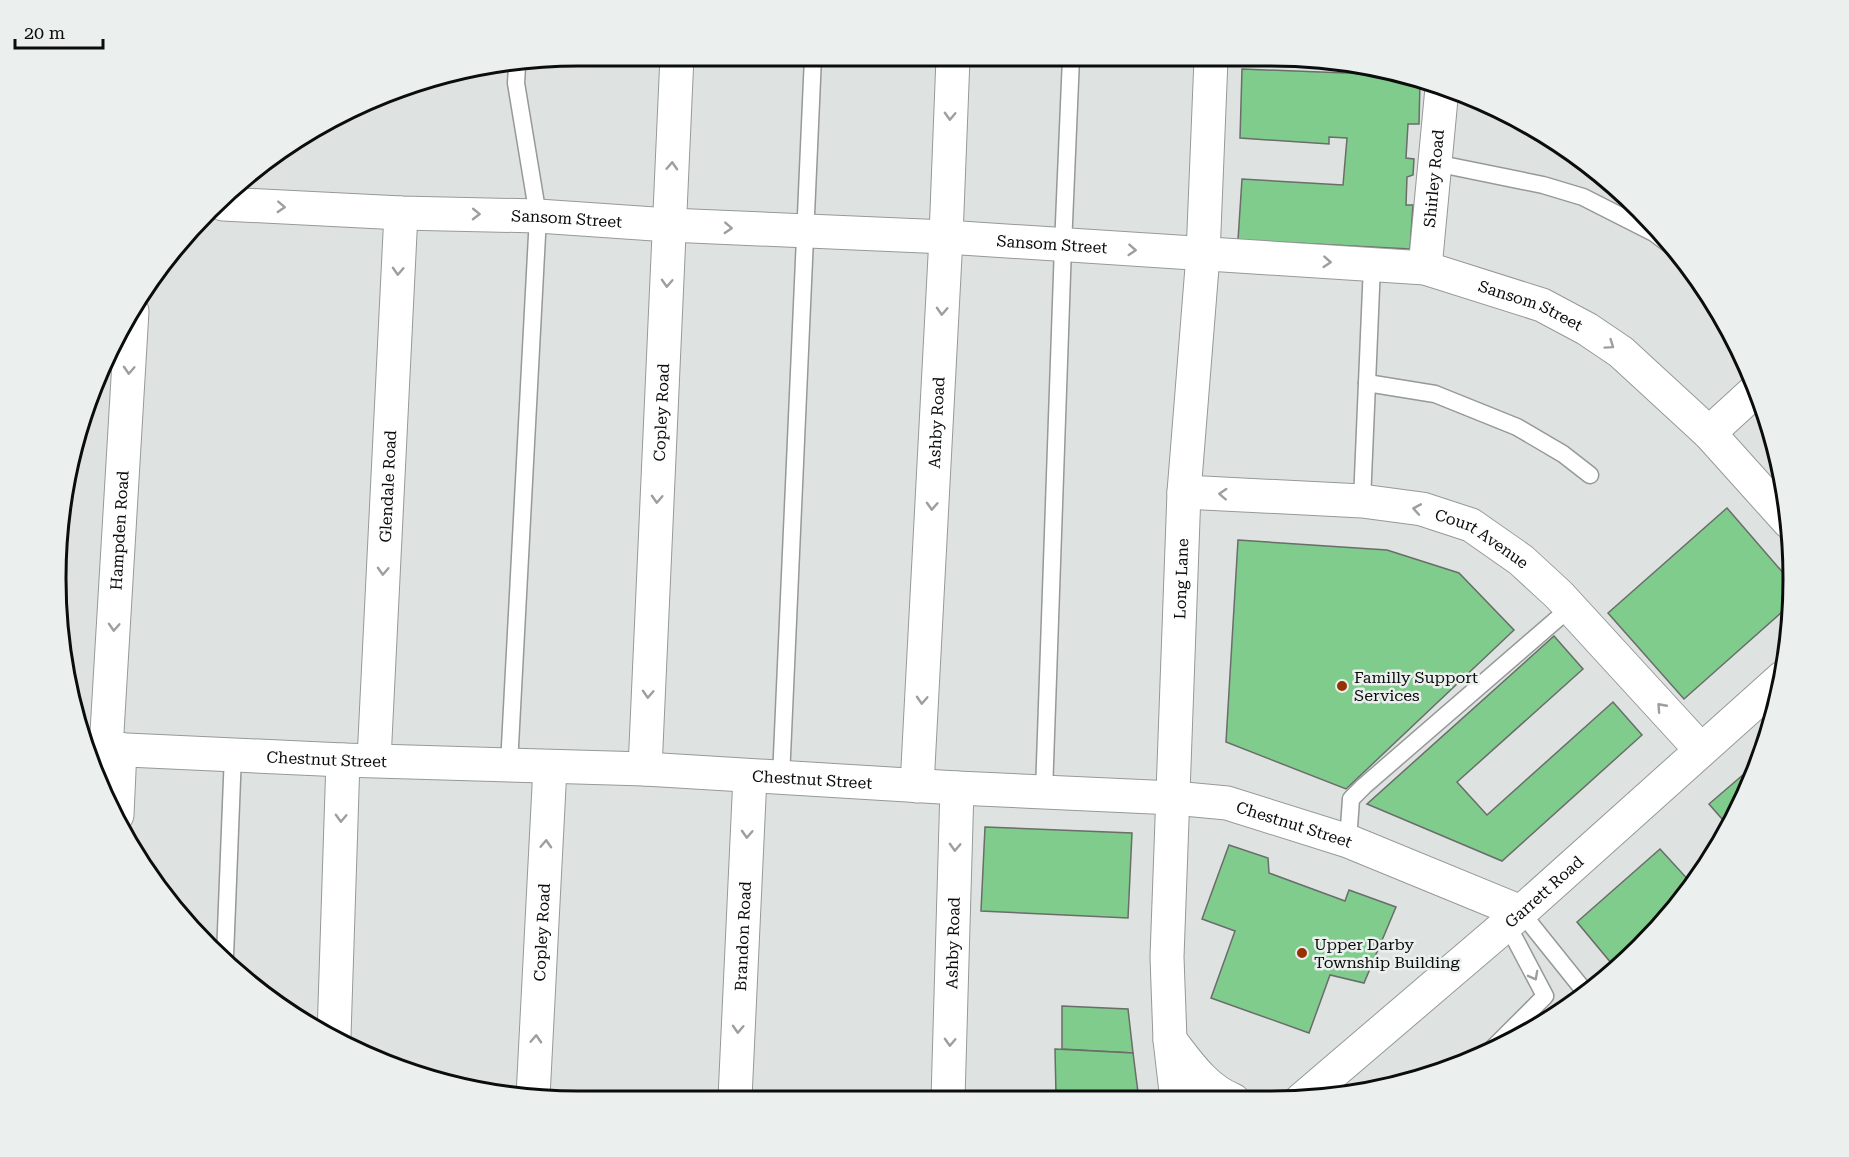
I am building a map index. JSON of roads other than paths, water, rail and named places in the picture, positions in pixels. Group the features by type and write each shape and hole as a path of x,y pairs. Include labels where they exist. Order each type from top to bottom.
{"street":[{"name":"Copley Road","path":"645,769 677,66"},
{"name":"Ashby Road","path":"917,786 953,66"},
{"name":"Long Lane","path":"1176,1091 1170,1040 1167,957 1184,492 1203,255 1211,66"},
{"name":"Shirley Road","path":"1425,268 1441,95"},
{"name":"Sansom Street","path":"229,204 401,213 538,216 669,225 946,237 1425,268 1542,304 1587,328 1621,352 1710,433 1779,510"},
{"name":"Glendale Road","path":"335,1029 401,213"},
{"name":"Hampden Road","path":"112,789 103,748 131,330"},
{"path":"1710,433 1749,396"},
{"name":"Court Avenue","path":"1184,492 1362,501 1422,508 1471,525 1521,560 1571,607 1701,750"},
{"name":"Garrett Road","path":"1308,1090 1514,918 1771,688"},
{"name":"Chestnut Street","path":"103,748 358,760 645,769 917,786 1174,798 1227,803 1348,841 1514,918"},
{"name":"Copley Road","path":"533,1089 550,767"},
{"name":"Brandon Road","path":"736,1091 766,777"},
{"name":"Ashby Road","path":"948,1091 957,788"},
{"path":"1170,1040 1197,1074 1216,1091"}],"lane":[{"path":"766,777 806,231 813,66"},
{"path":"1044,792 1062,246 1071,66"},
{"path":"509,765 538,216 516,83 518,69"},
{"path":"1435,163 1543,184 1583,197 1644,228"},
{"path":"1362,501 1372,265"},
{"path":"1367,383 1435,394 1517,427 1563,454 1590,475"},
{"path":"1348,841 1351,799 1571,607"},
{"path":"225,950 233,754"},
{"path":"1514,918 1580,987"},
{"path":"1510,1031 1545,996 1514,918"}],"place":[{"name":"Familly Support Services","path":"1342,686"},
{"name":"Upper Darby Township Building","path":"1302,953"}]}
